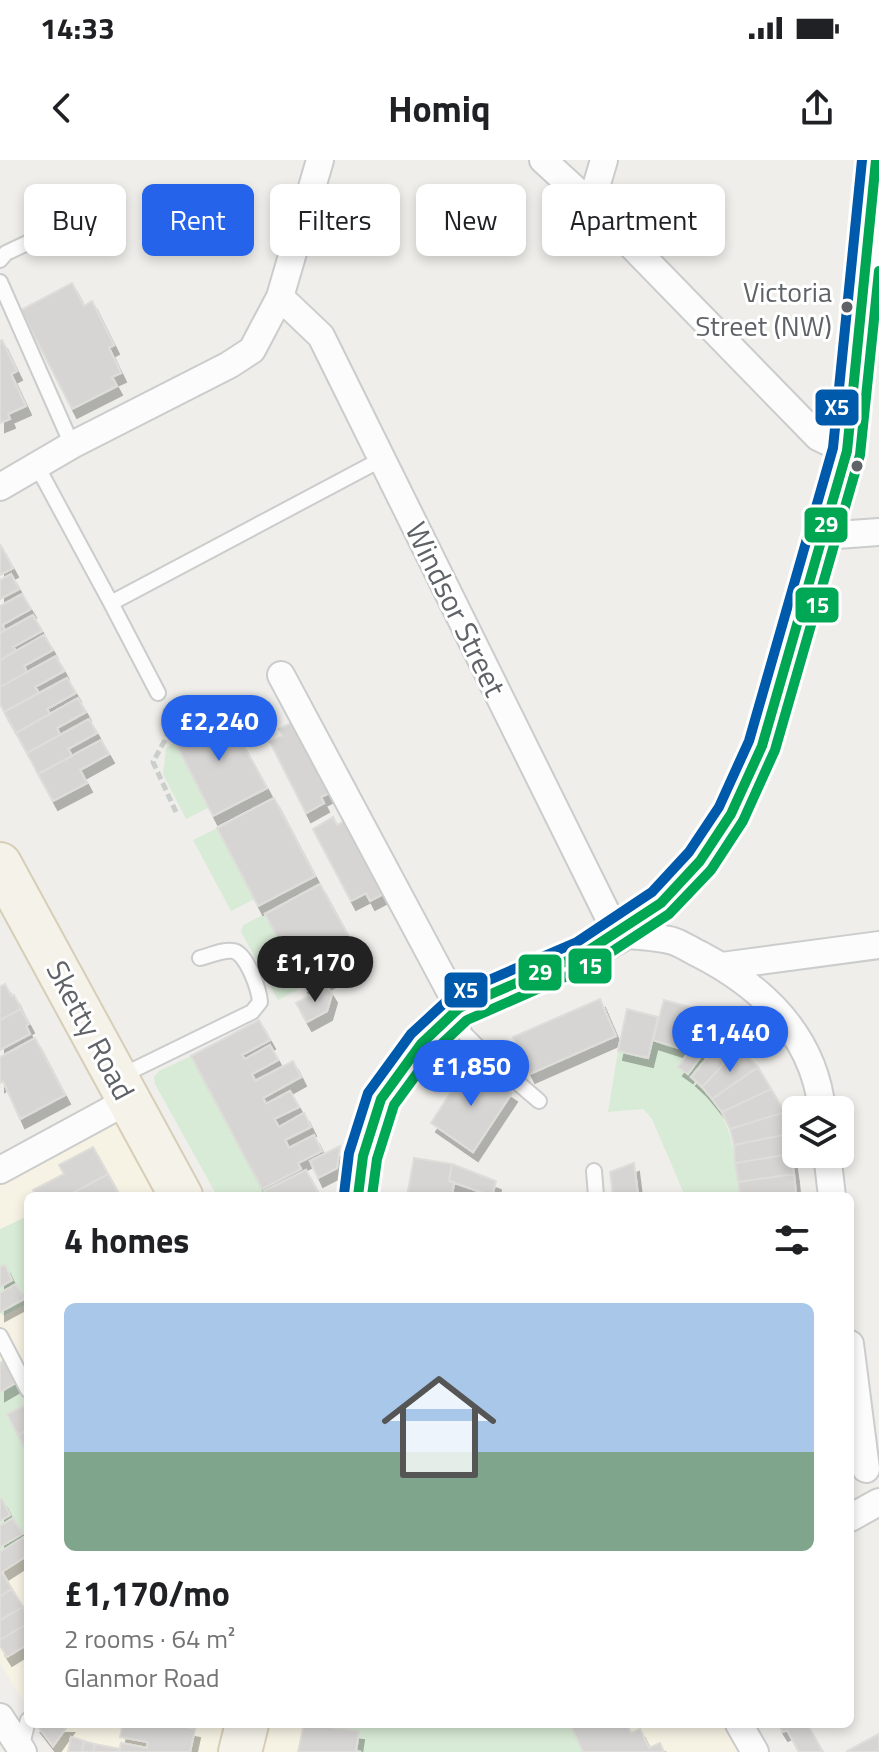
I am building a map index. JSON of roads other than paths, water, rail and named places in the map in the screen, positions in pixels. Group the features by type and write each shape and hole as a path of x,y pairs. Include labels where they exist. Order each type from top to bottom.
{"main road":[{"name":"Sketty Road","path":"0,864 179,1192"},
{"path":"240,1752 246,1728"}],"street":[{"path":"0,487 72,445 229,365 252,350 280,297 320,160"},
{"path":"543,160 569,184"},
{"path":"597,184 604,160"},
{"path":"358,1192 363,1156 381,1099 421,1044 459,1008 583,954 661,903 700,861 731,814 762,746 847,451 869,334 876,184"},
{"path":"642,256 818,437 847,451"},
{"name":"Windsor Street","path":"280,297 321,336 617,934"},
{"path":"823,536 879,532"},
{"path":"281,675 459,1008"},
{"path":"617,934 673,941 722,966 775,1006 805,1049 821,1096"},
{"path":"722,966 879,945"},
{"path":"0,1170 124,1089"},
{"path":"829,1168 832,1192"},
{"path":"854,1378 865,1473"},
{"path":"854,1516 879,1502"},
{"path":"0,1717 22,1750"},
{"path":"741,1728 755,1752"}],"lane":[{"path":"0,260 6,253 24,245"},
{"path":"0,282 72,445"},
{"path":"111,603 382,459"},
{"path":"37,466 158,693"},
{"path":"124,1089 252,1012 260,1002 259,990 242,955 232,950 200,958"},
{"path":"459,1008 464,1033 539,1101"},
{"path":"594,1171 596,1192"},
{"path":"0,1336 24,1382"},
{"path":"22,1750 26,1728"}],"place":[{"name":"Victoria Street (NW)","path":"847,307"}]}
